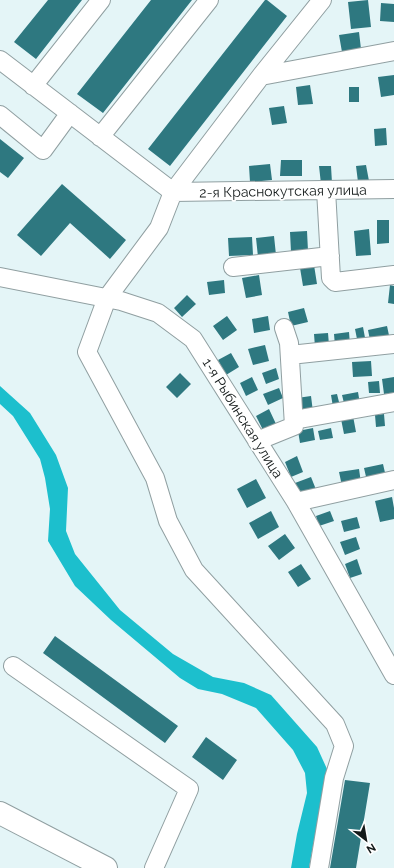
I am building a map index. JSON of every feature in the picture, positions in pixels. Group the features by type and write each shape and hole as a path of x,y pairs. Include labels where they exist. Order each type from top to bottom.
{"main road":[{"path":"0,813 106,868"}],"street":[{"path":"33,86 101,0"},
{"path":"100,137 209,0"},
{"path":"319,868 334,778 344,746 335,724 194,570 168,521 155,478 87,352 107,298 159,228 173,192 261,76 322,0"},
{"path":"261,76 394,51"},
{"path":"0,60 173,192"},
{"path":"0,115 43,150 70,113"},
{"name":"2-я Краснокутская улица","path":"173,192 394,189"},
{"path":"326,190 331,278 335,282 394,275"},
{"path":"233,267 330,256"},
{"name":"1-я Рыбинская улица","path":"0,277 121,301 158,313 194,340 296,502 394,676"},
{"path":"258,441 294,426 289,343 284,328"},
{"path":"290,355 394,344"},
{"path":"294,420 394,402"},
{"path":"296,502 394,480"},
{"path":"13,666 189,789 154,868"}],"water":[{"path":"0,386 30,413 56,455 68,488 66,531 75,554 120,610 173,654 213,677 244,683 271,695 317,747 327,769 309,868 291,868 297,834 307,793 305,773 293,750 256,708 222,694 198,689 180,678 111,620 75,586 48,541 50,509 40,459 13,416 0,404"}],"building":[{"path":"48,0 82,0 36,59 14,42"},
{"path":"151,0 192,0 103,113 77,94"},
{"path":"265,0 287,16 170,166 148,149"},
{"path":"368,0 371,27 351,29 348,2"},
{"path":"381,3 394,4 394,22 380,21"},
{"path":"359,32 361,49 342,52 339,35"},
{"path":"394,75 394,95 381,97 378,77"},
{"path":"310,85 313,104 298,105 296,87"},
{"path":"349,87 359,87 359,102 349,102"},
{"path":"284,106 287,123 272,125 269,108"},
{"path":"386,128 387,145 375,146 374,129"},
{"path":"0,139 24,158 8,178 0,172"},
{"path":"281,160 302,160 302,176 280,176"},
{"path":"270,164 272,180 250,182 249,166"},
{"path":"366,165 369,181 358,182 356,166"},
{"path":"319,166 331,166 332,183 321,184"},
{"path":"62,184 126,240 110,259 70,223 41,256 17,235"},
{"path":"377,220 389,220 389,243 377,244"},
{"path":"369,229 371,255 356,256 354,231"},
{"path":"307,231 308,251 291,252 290,232"},
{"path":"274,236 276,255 258,257 256,238"},
{"path":"252,237 253,255 229,256 228,238"},
{"path":"314,265 317,284 303,286 300,268"},
{"path":"259,275 262,295 246,298 242,278"},
{"path":"224,280 225,293 209,295 207,282"},
{"path":"390,285 394,286 394,304 388,303"},
{"path":"187,295 196,304 182,317 174,308"},
{"path":"304,308 308,322 291,326 288,312"},
{"path":"227,316 237,330 223,340 213,326"},
{"path":"268,316 270,330 254,333 252,319"},
{"path":"387,326 390,340 371,345 368,330"},
{"path":"363,327 366,343 358,344 355,329"},
{"path":"349,332 350,345 335,346 334,334"},
{"path":"328,333 329,345 315,347 314,334"},
{"path":"265,345 269,361 253,365 248,349"},
{"path":"231,353 239,367 226,375 218,360"},
{"path":"371,361 372,376 353,377 352,362"},
{"path":"276,368 279,379 266,384 262,373"},
{"path":"180,373 191,384 177,398 166,387"},
{"path":"252,377 258,390 246,396 240,383"},
{"path":"394,377 394,393 384,394 382,379"},
{"path":"379,381 380,393 369,393 368,382"},
{"path":"279,388 283,398 268,405 263,394"},
{"path":"358,392 360,404 345,407 342,395"},
{"path":"337,394 340,406 333,407 331,395"},
{"path":"311,396 313,412 299,414 297,398"},
{"path":"269,409 276,424 263,430 256,416"},
{"path":"384,414 385,426 376,427 375,415"},
{"path":"353,416 356,432 344,434 341,419"},
{"path":"313,428 315,440 300,443 298,431"},
{"path":"331,428 333,438 320,440 318,431"},
{"path":"297,456 303,472 291,477 285,462"},
{"path":"383,464 386,477 367,481 364,468"},
{"path":"359,469 361,483 342,486 339,472"},
{"path":"311,477 317,492 301,498 295,483"},
{"path":"256,479 266,498 247,508 237,489"},
{"path":"392,497 394,519 380,522 375,501"},
{"path":"271,511 279,527 258,539 249,523"},
{"path":"330,511 334,521 319,526 316,516"},
{"path":"357,517 360,528 344,532 341,521"},
{"path":"285,534 295,548 279,560 268,546"},
{"path":"356,537 360,549 345,555 340,542"},
{"path":"357,559 362,574 350,578 345,564"},
{"path":"301,564 311,579 298,587 288,572"},
{"path":"55,636 178,726 165,743 43,653"},
{"path":"206,737 237,760 223,780 192,757"},
{"path":"345,780 370,783 356,868 330,868"}]}
